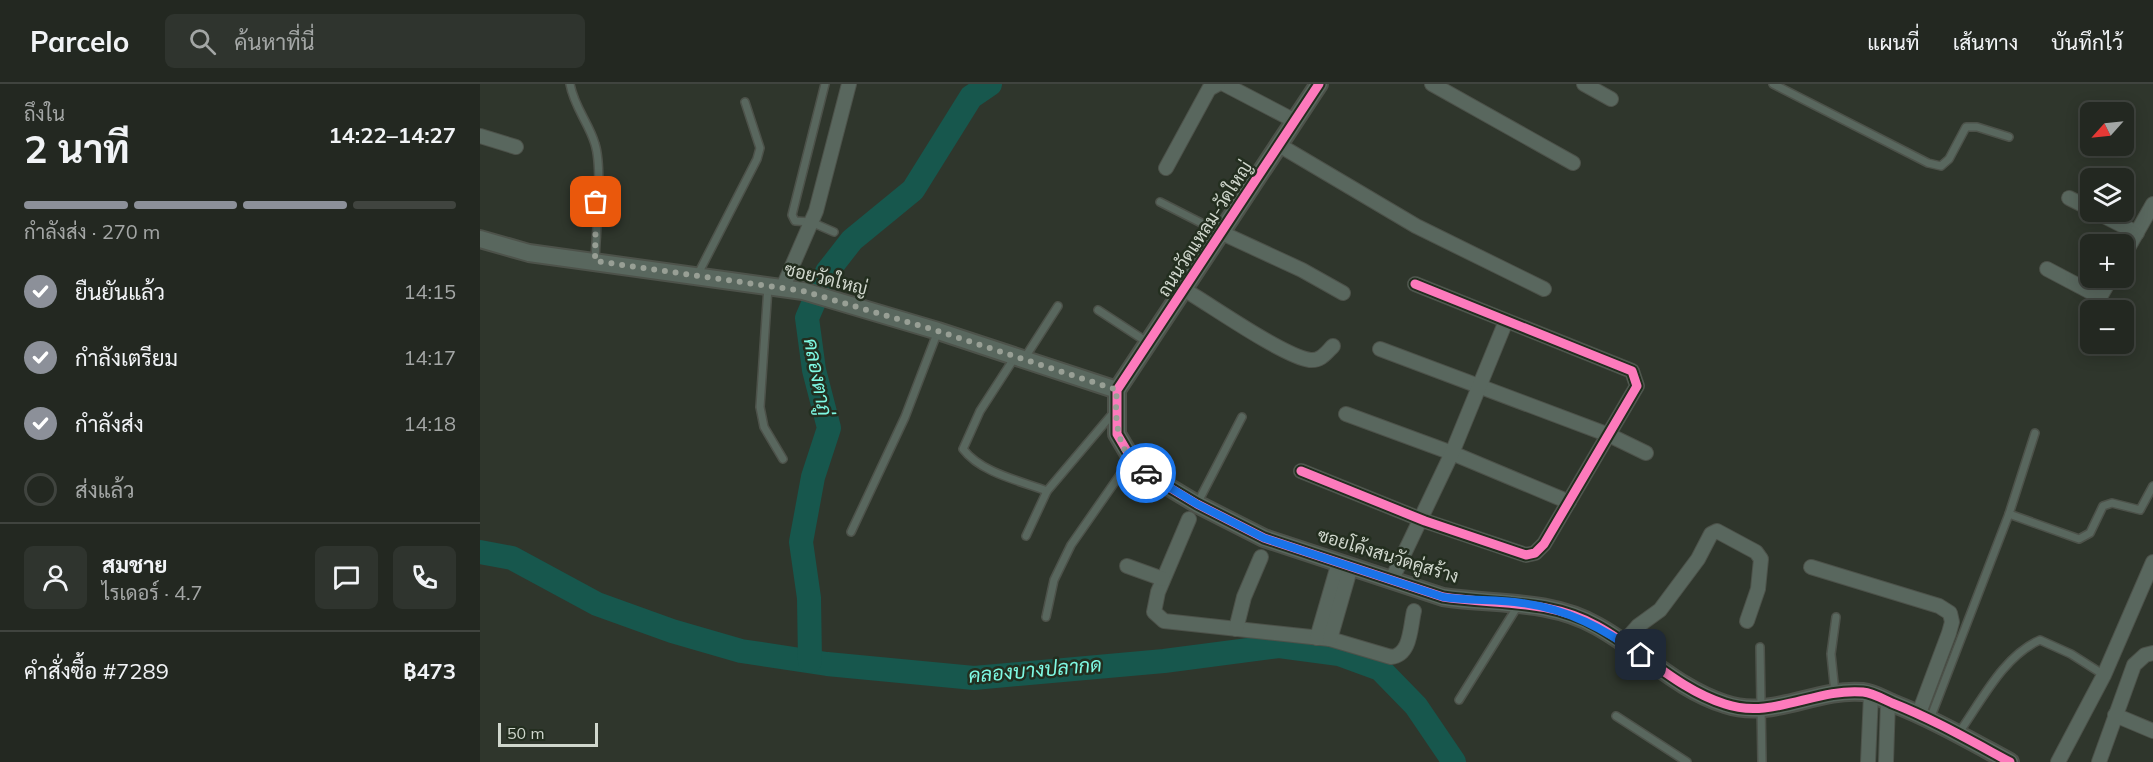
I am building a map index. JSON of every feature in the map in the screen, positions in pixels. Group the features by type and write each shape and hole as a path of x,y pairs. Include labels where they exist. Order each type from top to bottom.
{"street":[{"path":"776,286 811,222 849,84"},
{"path":"1166,168 1209,89 1218,84"},
{"path":"1224,84 1295,121"},
{"name":"ถนนวัดแหลม-วัดใหญ่","path":"1117,390 1319,84"},
{"path":"1432,84 1573,163"},
{"path":"1584,84 1611,99"},
{"path":"480,136 516,147"},
{"path":"1279,145 1416,226 1544,289"},
{"path":"2069,198 2080,204"},
{"path":"2134,238 2151,211"},
{"path":"2116,222 2137,233"},
{"path":"1222,233 1302,270 1342,293"},
{"name":"ซอยวัดใหญ่","path":"480,239 521,251 803,291 938,331 1117,390"},
{"path":"2047,269 2080,286"},
{"path":"1301,471 1526,555 1535,554 1544,544 1637,386 1632,371 1415,284"},
{"path":"2083,288 2100,297 2105,288"},
{"path":"1185,290 1288,352 1311,360 1322,358 1333,346"},
{"path":"1396,580 1452,453 1506,321"},
{"path":"1380,349 1609,435 1646,453"},
{"name":"ซอยโค้งสนวัดคู่สร้าง","path":"1117,390 1115,411 1117,434 1137,468 1197,504 1264,538 1443,597 1473,601 1520,602 1553,609 1596,625 1677,680 1722,704 1743,710 1760,710 1835,693 1864,692 1924,716 2010,762"},
{"path":"1346,414 1452,453 1569,502"},
{"path":"1189,519 1163,579 1154,612 1164,621 1324,639 1391,657 1400,656 1405,651 1414,611"},
{"path":"1623,643 1638,626 1660,610 1698,559 1711,534 1718,531 1756,552 1761,559 1758,589 1747,621"},
{"path":"1236,628 1244,597 1262,557"},
{"path":"2058,762 2104,675 2153,562"},
{"path":"1324,639 1345,564"},
{"path":"1127,566 1163,579"},
{"path":"1811,567 1939,606 1950,613 1952,622 1924,716"},
{"path":"2099,762 2134,665 2145,655 2153,653"},
{"path":"1868,762 1871,695"},
{"path":"1886,762 1888,701"},
{"path":"2115,715 2153,731"}],"lane":[{"path":"570,84 573,100 596,144 598,163 595,261"},
{"path":"825,84 792,215 795,221 811,222 834,232"},
{"path":"1773,84 1928,163 1941,166 1949,159 1965,127 1977,127 2009,137"},
{"path":"697,275 757,159 760,148 746,102"},
{"path":"1160,201 1222,233"},
{"path":"776,286 760,407 764,427 783,459"},
{"path":"1047,491 992,470 969,456 963,449 980,411 1059,306"},
{"path":"1098,310 1149,343"},
{"path":"851,532 905,417 938,331"},
{"path":"1026,536 1047,491 1115,411"},
{"path":"1197,504 1242,417"},
{"path":"1924,716 2009,514 2035,433"},
{"path":"1046,617 1054,580 1071,545 1131,459"},
{"path":"2009,514 2079,538 2090,533 2103,507 2112,503 2140,510 2153,486"},
{"path":"1459,700 1520,602"},
{"path":"1835,693 1831,654 1836,617"},
{"path":"1958,734 2012,659 2026,647 2040,640 2071,654 2104,675"},
{"path":"1760,647 1762,762"},
{"path":"1616,716 1687,762"}],"waterway":[{"name":"คลองตาภู่","path":"810,661 809,598 801,542 813,477 829,428 814,370 807,318 827,272 852,240 913,190 971,97 990,84"},
{"name":"คลองบางปลากด","path":"480,552 512,558 597,604 672,631 741,651 827,664 974,678 1164,661 1279,646 1339,654 1380,669 1416,706 1454,762"}],"cycle path":[{"path":"1319,84 1117,390 1117,434 1137,468 1197,504 1264,538 1443,597 1522,604 1579,617 1613,636 1691,689 1725,704 1742,708 1760,708 1828,694 1863,692 1878,696 1937,723 2010,762"},
{"path":"1301,471 1425,521 1526,555 1535,553 1544,544 1637,386 1632,371 1415,284"}],"way so far":[{"path":"596,202 595,261 803,291 938,331 1117,390 1115,411 1117,434 1137,468 1146,473"}],"route":[{"path":"1146,473 1197,504 1264,538 1443,597 1473,601 1520,602 1553,609 1596,625 1641,655"}]}
